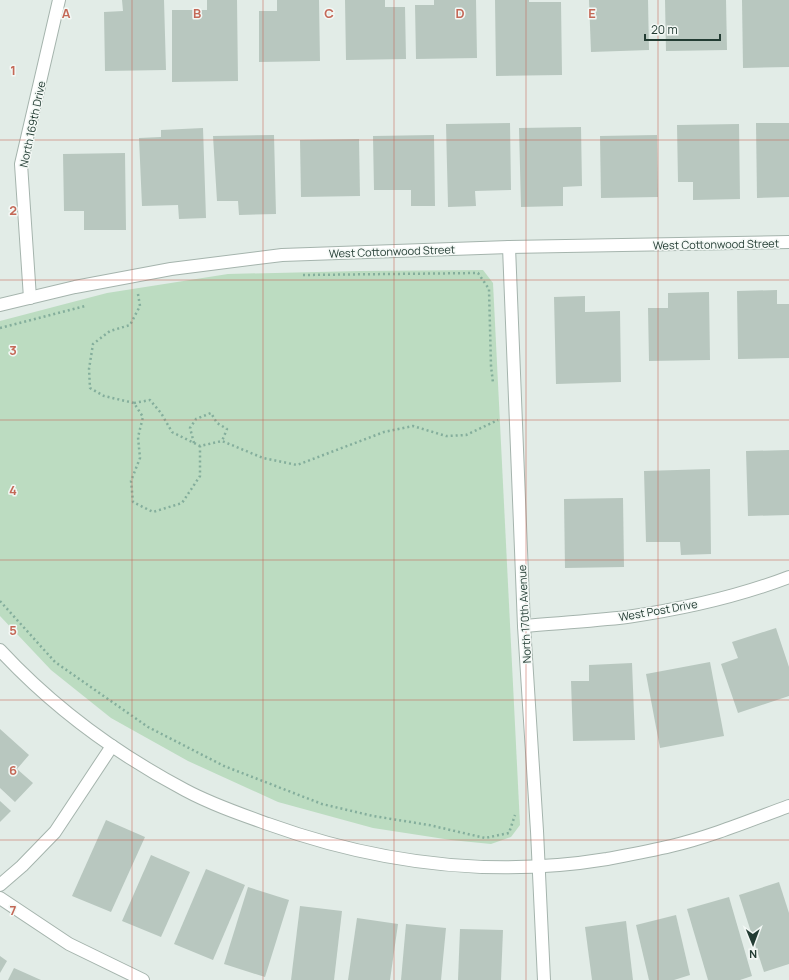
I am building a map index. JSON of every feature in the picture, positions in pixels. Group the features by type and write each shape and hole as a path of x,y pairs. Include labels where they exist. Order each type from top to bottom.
{"street":[{"name":"North 169th Drive","path":"30,298 21,164 59,0"},
{"name":"West Cottonwood Street","path":"0,305 75,287 171,269 282,255 509,247 789,242"},
{"name":"North 170th Avenue","path":"509,247 524,626 537,831 544,980"},
{"name":"West Post Drive","path":"524,626 626,617 694,605 765,586 789,577"},
{"path":"0,650 22,674 60,708 112,746 186,790 238,813 281,829 342,847 393,859 445,865 491,867 538,866 606,859 672,846 789,806"},
{"path":"0,885 22,866 55,832 112,746"},
{"path":"0,898 69,944 143,980"}],"path":[{"path":"302,275 478,273 489,289 491,366 494,389"},
{"path":"130,295 145,292"},
{"path":"138,293 140,306 130,324 110,331 94,344 89,369 90,388 104,396 134,403 150,400 161,413 172,432 200,446 222,441 262,458 297,465 384,432 413,426 446,436 466,435 498,420 498,428"},
{"path":"0,328 92,305"},
{"path":"134,403 143,417 138,437 140,458 131,481 133,502 153,512 182,503 200,476 200,446"},
{"path":"194,443 190,428 196,419 211,413 217,423 227,429 222,441"},
{"path":"0,600 55,662 148,727 224,766 322,804 373,816 429,824 485,838 509,833 516,814"}],"green space":[{"path":"483,270 493,283 520,825 511,837 491,844 451,840 373,828 278,802 188,761 111,718 51,670 0,616 0,321 107,293 228,274"}],"building":[{"path":"122,0 164,0 166,70 105,71 104,12 123,11"},
{"path":"207,0 237,0 238,81 172,82 172,10 207,10"},
{"path":"277,0 319,0 320,61 259,62 259,11 277,11"},
{"path":"345,0 385,0 385,7 405,7 406,59 346,60"},
{"path":"434,0 476,0 477,58 416,59 415,5 434,5"},
{"path":"495,0 561,2 562,75 496,76"},
{"path":"589,0 648,0 649,50 591,52"},
{"path":"665,0 726,0 727,50 666,51"},
{"path":"742,0 789,0 789,67 743,68"},
{"path":"510,123 511,190 475,191 476,206 448,207 446,124"},
{"path":"756,123 789,123 789,197 757,198"},
{"path":"739,124 740,199 693,200 693,182 678,182 677,125"},
{"path":"581,127 582,186 563,187 563,206 521,207 519,128"},
{"path":"203,128 206,218 179,219 178,205 142,206 139,138 161,137 161,130"},
{"path":"274,135 276,214 239,215 238,201 217,201 213,136"},
{"path":"434,135 435,206 411,206 411,190 374,190 373,136"},
{"path":"657,135 658,197 601,198 600,136"},
{"path":"359,139 360,196 301,197 300,140"},
{"path":"125,153 126,230 84,230 84,211 64,211 63,154"},
{"path":"777,290 777,304 789,304 789,358 738,359 737,291"},
{"path":"709,292 710,360 649,361 648,308 668,308 668,293"},
{"path":"585,296 585,312 620,311 621,382 556,384 554,297"},
{"path":"789,450 789,515 748,516 746,451"},
{"path":"710,469 711,554 681,555 680,542 646,542 644,471"},
{"path":"623,498 624,567 565,568 564,499"},
{"path":"776,628 789,667 789,696 738,713 721,664 738,658 732,642"},
{"path":"710,662 724,736 660,748 646,674"},
{"path":"632,663 635,740 573,741 571,681 589,681 589,665"},
{"path":"0,729 29,755 17,769 33,783 15,802 0,788"},
{"path":"0,801 11,811 0,822"},
{"path":"106,820 145,837 111,912 72,896"},
{"path":"151,855 190,872 161,937 122,921"},
{"path":"206,869 245,885 213,960 174,944"},
{"path":"779,882 789,913 789,964 764,972 739,895"},
{"path":"248,887 289,900 265,977 224,964"},
{"path":"729,897 752,976 740,980 708,980 687,909"},
{"path":"300,906 342,911 334,980 291,980"},
{"path":"676,915 690,975 674,980 649,980 636,925"},
{"path":"357,918 398,924 390,980 348,980"},
{"path":"626,921 633,980 592,980 585,927"},
{"path":"406,924 446,928 441,980 401,980"},
{"path":"460,929 503,930 501,980 458,980"},
{"path":"0,956 7,961 0,973"},
{"path":"14,968 41,980 8,980"}]}
